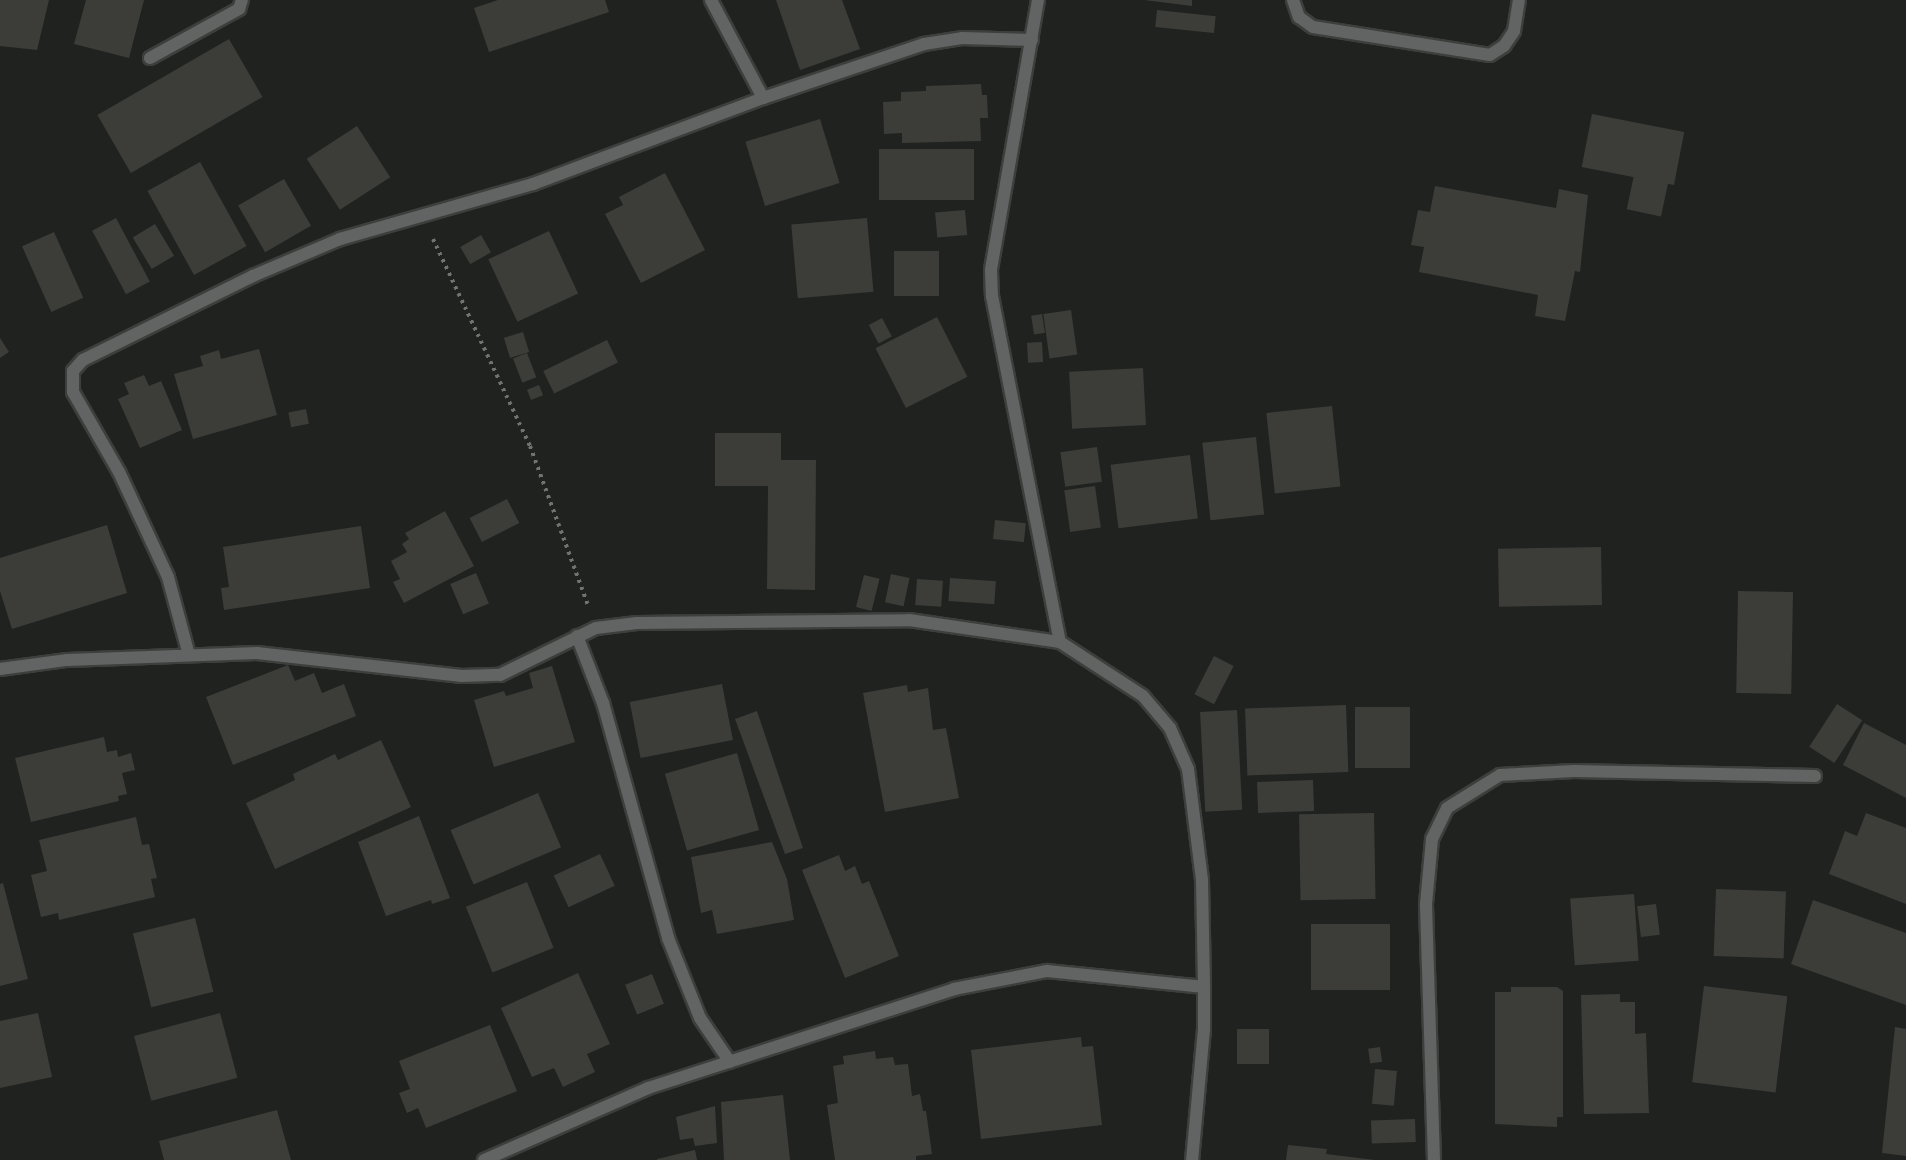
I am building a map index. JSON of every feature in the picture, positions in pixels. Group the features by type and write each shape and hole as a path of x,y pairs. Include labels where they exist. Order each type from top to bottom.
{"street":[{"path":"150,58 239,9 242,0"},
{"path":"711,0 763,98"},
{"path":"1038,0 994,244 992,296 1060,642"},
{"path":"1293,0 1299,16 1313,27 1490,55 1504,46 1514,31 1519,0"},
{"path":"189,655 168,577 119,472 73,392 73,371 82,360 298,255 423,213 533,184 763,98 924,44 962,38 1032,40"},
{"path":"0,669 67,660 257,653 462,676 500,675 596,628 649,623 909,620 1060,642 1143,696 1170,728 1188,769 1202,880 1204,987 1204,1029 1192,1160"},
{"path":"577,636 603,703 668,938 700,1018 730,1062"},
{"path":"1434,1160 1426,904 1432,839 1448,808 1500,775 1574,771 1815,776"},
{"path":"484,1160 648,1088 954,989 1010,976 1047,971 1204,987"}],"path":[{"path":"423,213 444,266 530,446 567,539 596,628"}],"building":[{"path":"0,0 49,0 37,50 0,46"},
{"path":"86,0 144,0 129,58 74,44"},
{"path":"498,0 605,0 609,12 489,52 474,8"},
{"path":"776,0 842,0 860,49 800,70"},
{"path":"1144,0 1192,0 1192,6"},
{"path":"1157,10 1216,16 1214,33 1155,27"},
{"path":"229,39 262,97 131,173 97,115"},
{"path":"981,84 982,95 987,95 988,118 980,118 981,141 902,143 902,133 884,134 883,102 901,101 901,92 926,91 926,86"},
{"path":"1592,114 1684,132 1674,185 1582,167"},
{"path":"820,119 840,183 765,206 745,142"},
{"path":"357,126 390,177 340,210 307,159"},
{"path":"879,149 974,149 974,200 879,200"},
{"path":"200,162 247,246 194,275 148,191"},
{"path":"665,173 705,250 641,283 605,214 623,205 619,197"},
{"path":"1634,175 1668,182 1661,217 1627,209"},
{"path":"284,179 311,226 265,252 238,206"},
{"path":"1435,186 1556,208 1559,189 1588,195 1580,272 1575,271 1565,321 1535,316 1538,295 1419,272 1424,247 1411,245 1418,210 1430,212"},
{"path":"965,210 967,235 937,238 935,213"},
{"path":"116,218 150,282 126,294 92,231"},
{"path":"867,218 873,292 798,298 791,225"},
{"path":"155,224 174,256 152,269 133,237"},
{"path":"549,231 578,294 517,322 488,259"},
{"path":"54,232 83,298 51,312 22,246"},
{"path":"481,235 491,252 470,264 460,247"},
{"path":"894,251 939,251 939,296 894,296"},
{"path":"1071,310 1077,355 1050,358 1043,314"},
{"path":"1042,314 1045,333 1034,334 1031,316"},
{"path":"937,317 967,377 906,408 876,348"},
{"path":"882,318 892,337 879,344 869,325"},
{"path":"523,332 529,352 510,358 504,338"},
{"path":"0,338 9,352 0,358"},
{"path":"607,340 618,362 554,394 543,371"},
{"path":"1042,342 1043,362 1028,363 1027,343"},
{"path":"259,349 277,415 193,439 174,374 203,366 200,356 219,350 221,359"},
{"path":"527,353 536,377 522,383 513,358"},
{"path":"1143,368 1146,425 1072,429 1069,372"},
{"path":"144,375 149,386 161,381 182,430 140,448 118,399 129,394 124,383"},
{"path":"539,385 543,395 531,400 527,390"},
{"path":"1332,406 1340,487 1275,493 1266,413"},
{"path":"306,409 309,424 291,427 288,412"},
{"path":"715,433 781,433 781,460 816,460 815,590 767,589 768,486 715,486"},
{"path":"1256,437 1264,515 1210,520 1202,443"},
{"path":"1097,447 1102,482 1065,487 1060,452"},
{"path":"1190,455 1198,519 1118,528 1111,465"},
{"path":"1095,486 1101,528 1070,532 1064,490"},
{"path":"507,499 519,523 482,542 470,518"},
{"path":"445,511 474,566 404,603 393,582 400,579 391,561 407,552 402,544 409,539 405,533"},
{"path":"995,520 1026,523 1024,542 993,539"},
{"path":"107,525 127,593 12,629 0,591 0,558"},
{"path":"361,526 370,588 224,610 221,588 229,587 223,547"},
{"path":"1601,547 1602,605 1499,607 1498,549"},
{"path":"476,573 489,603 463,614 450,584"},
{"path":"891,574 910,578 904,606 885,602"},
{"path":"864,575 880,579 872,611 856,607"},
{"path":"950,578 996,581 994,604 948,601"},
{"path":"917,579 943,581 941,607 915,605"},
{"path":"1738,591 1793,592 1791,694 1736,693"},
{"path":"1214,656 1234,666 1214,704 1194,694"},
{"path":"288,665 295,681 314,673 322,693 344,684 356,716 233,765 206,697"},
{"path":"552,666 575,742 494,767 474,700 504,691 506,696 533,688 529,673"},
{"path":"722,684 733,740 641,758 630,702"},
{"path":"907,685 908,692 928,688 933,730 946,728 959,798 885,812 863,693"},
{"path":"1837,704 1862,720 1834,763 1809,747"},
{"path":"1346,705 1348,772 1247,775 1245,709"},
{"path":"1355,707 1410,707 1410,768 1355,768"},
{"path":"1237,710 1242,810 1205,812 1200,712"},
{"path":"757,711 803,848 785,854 735,719"},
{"path":"1864,723 1906,745 1906,798 1843,765"},
{"path":"104,737 107,752 117,750 118,757 131,753 135,770 122,773 127,794 118,796 119,801 31,822 15,758"},
{"path":"381,740 411,807 275,869 246,803 295,780 293,774 335,754 338,760"},
{"path":"737,753 759,830 687,851 665,774"},
{"path":"1313,780 1314,811 1258,813 1257,782"},
{"path":"538,793 561,847 474,884 451,830"},
{"path":"1374,813 1376,899 1301,900 1299,814"},
{"path":"1866,813 1906,828 1906,904 1829,874 1845,831 1857,836"},
{"path":"419,816 450,898 432,904 431,900 386,916 358,842"},
{"path":"136,817 142,845 149,844 157,878 151,879 155,897 59,920 58,913 41,917 31,875 47,871 39,840"},
{"path":"772,842 787,879 794,920 717,934 712,910 701,913 691,857"},
{"path":"600,854 615,886 569,907 554,876"},
{"path":"839,855 845,871 855,866 862,884 869,881 899,956 845,978 802,870"},
{"path":"527,882 554,948 492,973 466,907"},
{"path":"3,883 28,979 0,986 0,884"},
{"path":"1716,889 1786,891 1784,958 1714,956"},
{"path":"1634,894 1639,961 1575,965 1570,898"},
{"path":"1813,900 1906,933 1906,1005 1791,964"},
{"path":"1656,904 1660,935 1641,937 1637,906"},
{"path":"195,918 213,992 151,1007 133,933"},
{"path":"1311,924 1390,924 1390,990 1311,990"},
{"path":"578,973 610,1044 587,1054 595,1072 563,1087 554,1068 532,1077 501,1008"},
{"path":"652,974 664,1004 637,1015 625,985"},
{"path":"1704,986 1787,996 1776,1093 1692,1082"},
{"path":"1511,987 1557,987 1563,991 1563,1117 1557,1117 1557,1127 1495,1124 1495,992 1511,992"},
{"path":"1620,994 1620,1002 1635,1002 1635,1034 1646,1033 1649,1113 1584,1114 1581,995"},
{"path":"38,1013 52,1077 0,1088 0,1021"},
{"path":"220,1013 237,1078 151,1101 134,1036"},
{"path":"490,1025 517,1091 426,1128 418,1108 407,1113 399,1093 410,1089 399,1061"},
{"path":"1895,1027 1906,1029 1906,1156 1882,1153"},
{"path":"1237,1029 1269,1029 1269,1064 1237,1064"},
{"path":"1081,1037 1082,1047 1093,1046 1102,1125 981,1139 971,1050"},
{"path":"1380,1047 1382,1062 1370,1064 1368,1049"},
{"path":"875,1051 876,1059 893,1057 895,1065 908,1064 912,1096 920,1094 923,1111 926,1111 932,1154 916,1156 916,1160 835,1160 827,1105 838,1103 833,1066 844,1064 843,1056"},
{"path":"1375,1069 1397,1071 1394,1106 1372,1104"},
{"path":"783,1095 790,1160 724,1160 721,1102"},
{"path":"715,1106 717,1143 695,1146 693,1138 680,1140 676,1117"},
{"path":"277,1110 291,1160 164,1160 159,1141"},
{"path":"1415,1119 1416,1142 1372,1144 1371,1121"},
{"path":"1288,1145 1327,1149 1326,1154 1375,1160 1286,1160"},
{"path":"695,1150 697,1160 657,1160 657,1159"}]}
